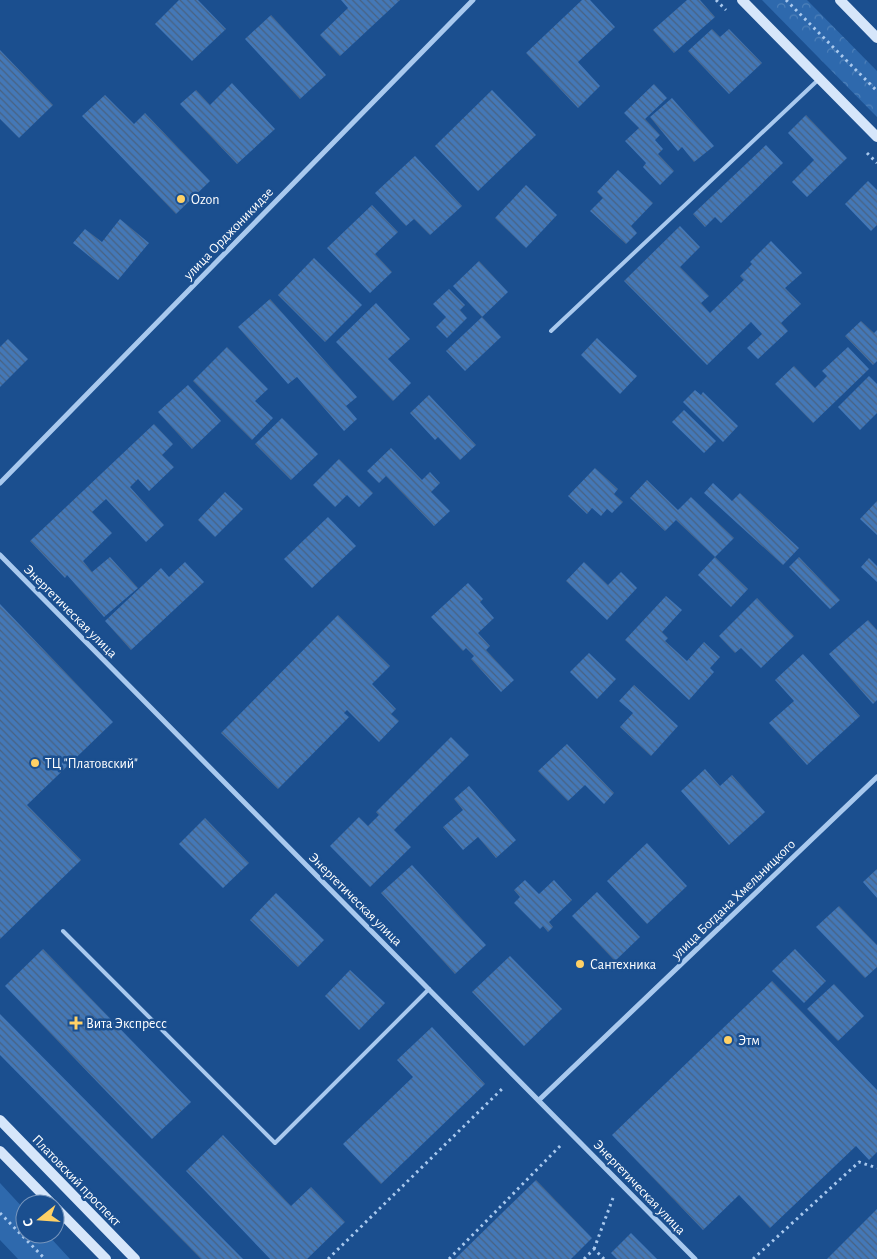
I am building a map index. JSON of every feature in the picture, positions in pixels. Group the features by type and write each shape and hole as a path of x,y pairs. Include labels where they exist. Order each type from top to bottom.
{"main road":[{"path":"742,0 877,137"},
{"path":"840,0 877,38"},
{"name":"Платовский проспект","path":"0,1120 135,1259"},
{"path":"0,1151 42,1194"},
{"path":"65,1217 106,1259"}],"street":[{"name":"улица Орджоникидзе","path":"0,483 472,0"},
{"name":"Энергетическая улица","path":"0,555 695,1259"},
{"name":"улица Богдана Хмельницкого","path":"539,1100 877,777"}],"lane":[{"path":"551,331 820,79"},
{"path":"63,931 276,1143 430,990"}],"path":[{"path":"786,0 877,91"},
{"path":"328,1259 516,1076"},
{"path":"449,1259 572,1134"},
{"path":"753,1259 859,1162 877,1168"},
{"path":"584,1259 594,1249 620,1182"},
{"path":"0,1213 44,1259"},
{"path":"594,1249 604,1259"}],"green space":[{"path":"762,0 807,0 877,71 877,117"},
{"path":"0,1183 15,1199 15,1244 56,1244 70,1259 18,1259 0,1240"}],"building":[{"path":"179,0 198,0 226,29 192,61 155,24"},
{"path":"341,0 400,0 340,56 320,35 348,8"},
{"path":"582,0 590,0 615,27 578,62 600,86 578,108 526,53"},
{"path":"687,0 700,0 715,17 674,53 653,30"},
{"path":"271,15 326,75 300,99 245,39"},
{"path":"712,29 720,37 729,29 762,63 729,94 688,51"},
{"path":"0,50 53,105 19,138 0,119"},
{"path":"232,83 275,129 237,164 180,104 196,90 210,105"},
{"path":"654,84 667,98 645,119 660,135 655,140 663,149 658,154 674,171 660,185 643,167 646,163 625,141 639,128 624,113"},
{"path":"492,90 536,135 478,191 435,146"},
{"path":"105,95 134,124 145,113 210,181 176,214 82,116"},
{"path":"672,98 714,146 694,162 682,147 678,151 650,117"},
{"path":"806,115 847,158 807,197 792,182 814,160 788,133"},
{"path":"766,145 783,163 721,223 715,217 705,227 693,214"},
{"path":"415,156 462,206 430,235 414,219 406,226 375,193"},
{"path":"618,170 653,203 631,226 637,233 626,244 590,211 603,198 597,192"},
{"path":"868,181 877,190 877,225 871,231 845,204"},
{"path":"526,185 557,215 526,248 495,218"},
{"path":"372,205 398,232 375,254 392,272 370,293 327,248"},
{"path":"120,219 149,243 118,280 73,243 85,229 102,242"},
{"path":"680,226 700,247 680,267 709,296 701,303 710,313 744,280 740,276 752,264 750,262 771,241 802,273 785,288 801,304 781,323 788,331 758,359 747,348 762,334 751,322 707,365 624,281"},
{"path":"314,258 362,305 325,342 278,295"},
{"path":"479,261 508,292 482,317 453,286"},
{"path":"449,289 465,305 460,310 467,318 447,338 436,327 446,317 433,304"},
{"path":"270,299 357,397 346,406 357,419 344,431 297,377 288,384 238,327"},
{"path":"376,303 410,339 388,359 411,383 393,401 336,342"},
{"path":"482,317 501,337 465,371 446,351"},
{"path":"861,321 874,333 877,330 877,361 873,365 845,336"},
{"path":"597,338 637,376 620,394 581,355"},
{"path":"8,339 28,359 0,387 0,347"},
{"path":"227,347 268,389 255,401 273,418 252,440 193,381"},
{"path":"848,347 869,369 813,423 775,384 794,366 815,388 827,376 822,371"},
{"path":"869,376 877,384 877,413 860,430 838,407"},
{"path":"188,385 221,421 192,449 158,412"},
{"path":"695,390 701,395 703,392 738,426 723,442 683,402"},
{"path":"429,395 476,445 460,460 438,437 435,440 410,413"},
{"path":"684,410 716,441 704,453 672,422"},
{"path":"282,418 318,454 291,480 255,444"},
{"path":"154,424 173,444 162,455 174,467 149,491 138,479 130,487 164,525 146,542 106,499 92,512 112,533 83,561 92,572 110,557 138,588 104,617 67,575 65,578 30,541"},
{"path":"391,448 422,480 430,472 440,483 431,492 450,511 434,526 386,476 379,483 367,471"},
{"path":"339,459 373,493 359,507 347,495 335,507 313,485"},
{"path":"595,468 618,489 614,494 623,502 612,513 607,509 601,516 592,508 587,514 568,496"},
{"path":"647,480 678,510 691,497 734,538 715,557 676,520 665,531 630,498"},
{"path":"713,483 732,501 740,493 799,548 783,565 704,493"},
{"path":"225,492 243,509 215,537 198,520"},
{"path":"877,501 877,535 860,519"},
{"path":"328,517 356,546 312,588 284,559"},
{"path":"715,557 748,589 731,607 698,575"},
{"path":"799,557 840,600 830,609 789,567"},
{"path":"869,558 877,566 877,582 861,567"},
{"path":"185,562 204,582 131,650 105,621 161,568 169,577"},
{"path":"584,562 608,585 621,572 637,588 607,620 566,581"},
{"path":"468,583 483,599 480,602 494,618 478,633 490,646 486,650 514,680 501,692 471,659 474,656 466,648 463,651 431,617"},
{"path":"666,596 682,610 662,632 668,638 665,641 687,661 704,642 720,657 710,668 714,672 689,700 625,640"},
{"path":"757,598 794,636 761,668 741,648 735,653 719,636"},
{"name":"ТЦ \"Платовский\"","path":"0,604 113,722 27,805 81,860 0,939"},
{"path":"338,615 390,666 372,684 396,709 391,714 399,721 379,742 347,710 344,713 349,717 278,789 221,733"},
{"path":"868,620 877,630 877,700 873,704 829,654"},
{"path":"589,653 616,679 597,699 570,672"},
{"path":"803,654 860,716 807,765 769,723 794,701 775,680"},
{"path":"634,685 678,726 651,756 620,727 633,713 619,701"},
{"path":"451,737 469,755 394,830 411,847 370,887 330,846 359,817 368,826 379,815 376,812"},
{"path":"567,744 614,793 604,804 585,785 568,801 538,771"},
{"path":"705,769 720,786 732,775 765,812 729,845 681,791"},
{"path":"469,786 516,840 496,858 478,837 463,850 443,827 463,810 454,799"},
{"path":"205,818 249,863 223,888 179,844"},
{"path":"647,843 687,886 647,924 607,881"},
{"path":"412,865 486,945 455,974 381,893"},
{"path":"877,869 877,898 863,882"},
{"path":"525,880 539,894 554,880 572,900 549,922 553,927 548,932 543,926 540,929 514,903 520,897 514,890"},
{"path":"597,892 640,937 615,961 572,916"},
{"path":"276,893 324,940 298,967 250,920"},
{"path":"839,906 877,945 877,967 865,978 816,927"},
{"path":"43,949 191,1102 152,1139 5,986"},
{"path":"795,949 826,981 804,1003 772,971"},
{"path":"510,956 562,1009 524,1046 472,992"},
{"path":"350,970 385,1003 359,1030 325,996"},
{"path":"772,981 877,1090 877,1152 869,1160 856,1146 770,1228 739,1195 703,1230 612,1135"},
{"path":"834,984 864,1016 838,1041 807,1009"},
{"path":"0,1014 243,1259 201,1259 0,1055"},
{"path":"432,1027 485,1084 381,1184 343,1144 413,1077 397,1060"},
{"path":"223,1135 291,1206 311,1187 345,1222 307,1259 270,1259 186,1171"},
{"path":"536,1180 592,1238 571,1259 455,1259"},
{"path":"877,1209 877,1259 827,1259"},
{"path":"631,1233 657,1259 617,1259 611,1253"}],"place":[{"name":"Ozon","path":"181,199"},
{"name":"ТЦ \"Платовский\"","path":"35,763"},
{"name":"Сантехника","path":"580,964"},
{"name":"Вита Экспресс","path":"76,1023"},
{"name":"Этм","path":"728,1040"}]}
